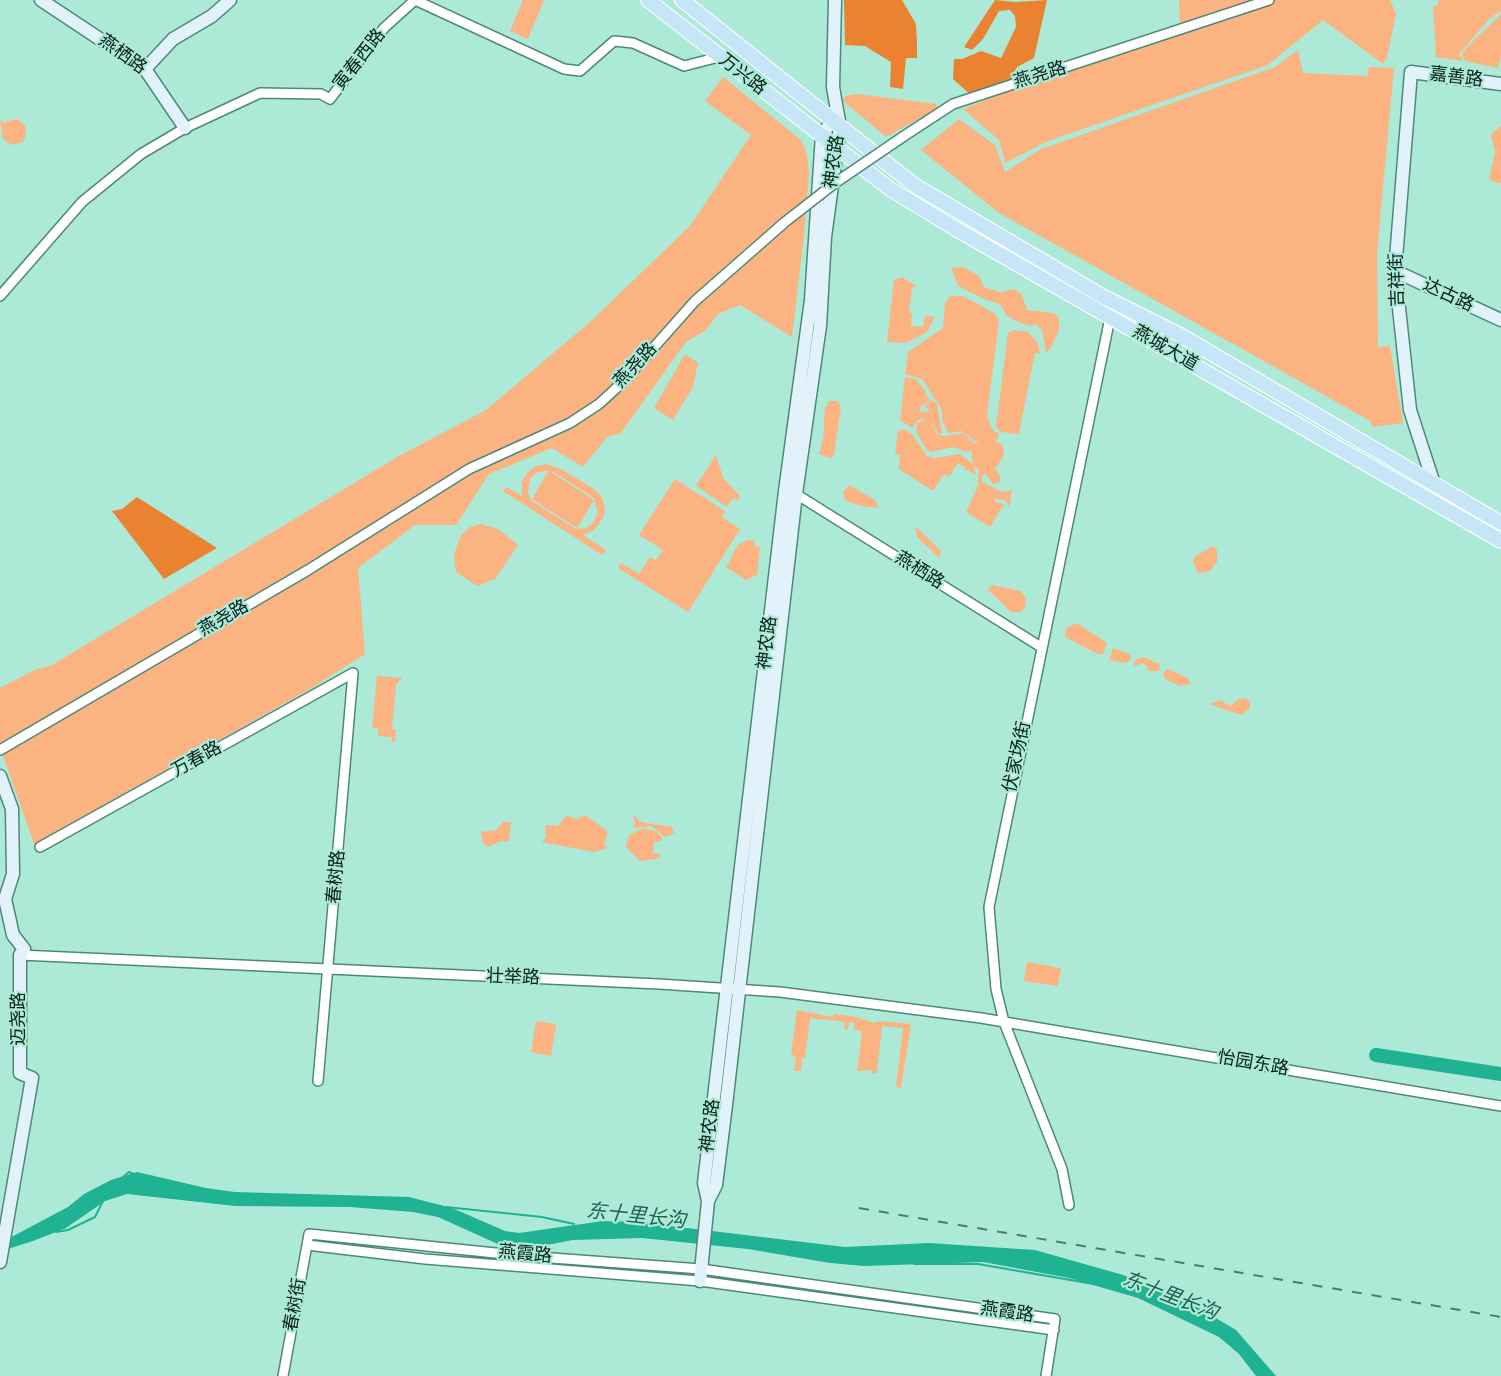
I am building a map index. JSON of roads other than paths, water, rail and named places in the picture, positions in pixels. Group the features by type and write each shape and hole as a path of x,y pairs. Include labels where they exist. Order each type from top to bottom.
{"main road":[{"name":"万兴路","path":"648,0 837,147"},
{"name":"万兴路","path":"682,0 836,124"},
{"name":"燕城大道","path":"836,124 914,185 1116,303 1180,335 1501,523"},
{"name":"燕城大道","path":"837,147 899,195 1501,541"}],"street":[{"name":"燕栖路","path":"41,0 145,69 185,128"},
{"path":"145,69 172,39 212,16 231,0"},
{"name":"寅春西路","path":"0,296 82,202 141,154 185,128 260,93 321,94 330,99 384,28 415,0 564,69 580,71 614,41 633,43 684,66 719,57"},
{"name":"神农路","path":"734,988 796,494 820,326 825,237 837,147 833,87 834,0"},
{"name":"燕尧路","path":"0,750 308,570 468,469 544,436 599,404 624,381 695,301 785,222 835,183 953,104 1269,0"},
{"name":"嘉善路","path":"1411,72 1466,77 1501,84"},
{"name":"吉祥街","path":"1411,72 1395,272 1410,410 1434,484"},
{"name":"神农路","path":"700,1275 708,1201 716,1185 785,491 811,300 822,135 836,124"},
{"name":"达古路","path":"1395,272 1501,320"},
{"name":"伏家场街","path":"1069,1205 1062,1169 1004,1022 996,989 989,907 1109,317 1116,303"},
{"name":"燕栖路","path":"796,494 1041,647"},
{"name":"万春路","path":"40,847 353,673"},
{"name":"春树路","path":"318,1081 353,673"},
{"name":"迈尧路","path":"0,776 12,809 13,874 5,899 13,935 24,948 20,955 20,1073 32,1078 0,1261"},
{"name":"壮举路","path":"20,955 734,988 1004,1022"},
{"name":"怡园东路","path":"1004,1022 1501,1106"},
{"name":"春树街","path":"283,1376 309,1234"},
{"name":"燕霞路","path":"309,1234 700,1275 1055,1319 1046,1376"},
{"name":"燕霞路","path":"307,1245 425,1259 700,1275"}],"water":[{"path":"137,1172 206,1188 235,1192 409,1197 452,1208 505,1231 519,1233 603,1221 637,1222 845,1247 929,1243 1035,1250 1123,1275 1199,1308 1236,1330 1276,1376 1256,1376 1239,1354 1219,1337 1138,1298 1069,1278 983,1262 864,1266 830,1263 748,1249 642,1238 573,1240 526,1249 500,1245 438,1217 413,1212 350,1207 235,1206 127,1194 105,1201 66,1228 33,1241 8,1249 2,1242 68,1207 84,1194 111,1180"}],"waterway":[{"path":"1376,1055 1501,1074"},
{"name":"东十里长沟","path":"123,1177 129,1172 134,1174"},
{"name":"东十里长沟","path":"56,1232 68,1230 95,1217 103,1201"},
{"name":"东十里长沟","path":"446,1207 542,1217 574,1224"},
{"name":"东十里长沟","path":"914,1264 978,1264 1105,1286"}],"railway":[{"path":"859,1208 1501,1317"}]}
